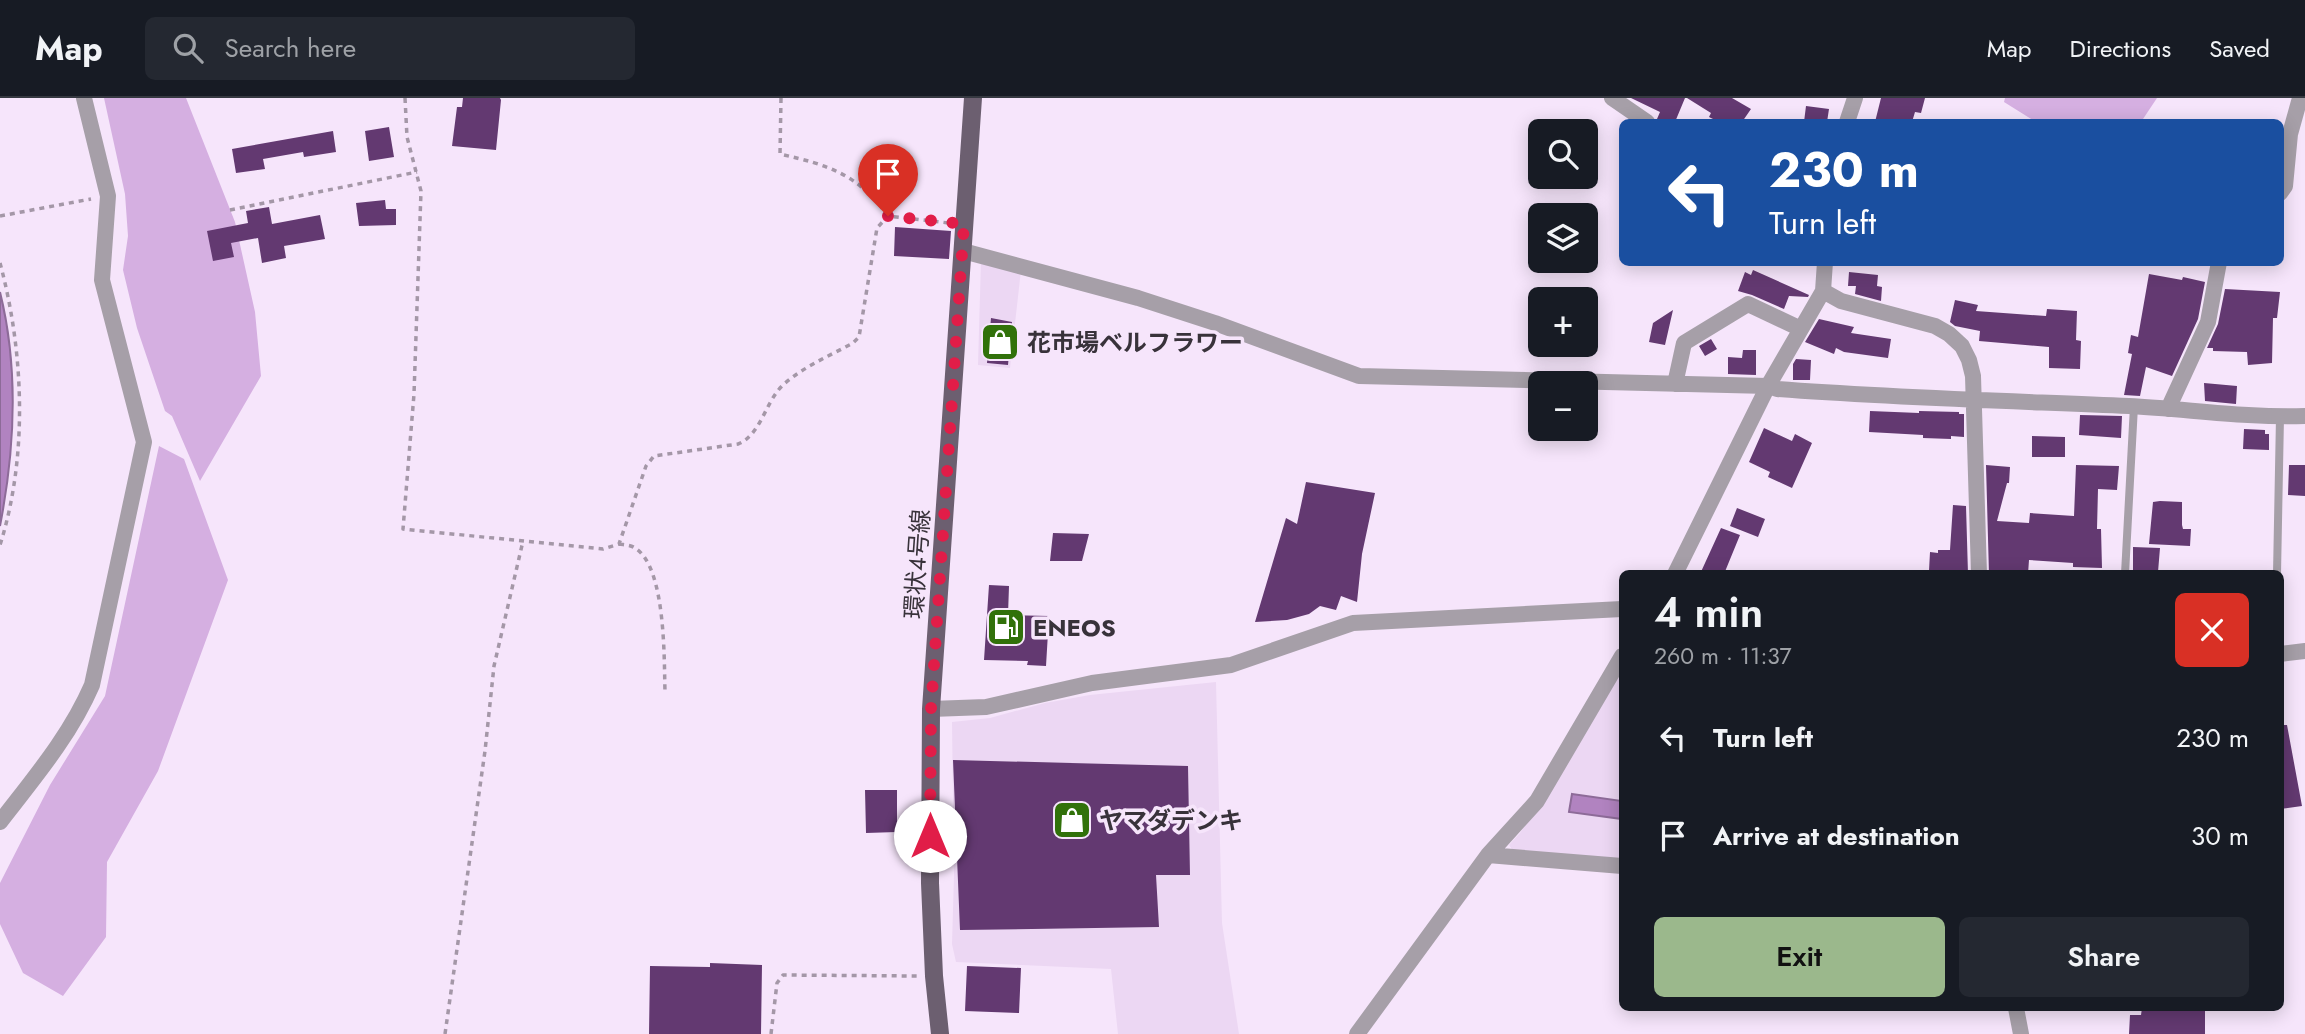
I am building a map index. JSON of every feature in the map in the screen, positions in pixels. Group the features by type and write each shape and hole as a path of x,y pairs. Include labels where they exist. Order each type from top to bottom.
{"main road":[{"name":"環状4号線","path":"940,1034 930,883 931,709 974,98"}],"street":[{"path":"0,822 60,744 82,710 92,685 144,442 102,280 108,196 84,98"},
{"path":"1612,98 1643,119"},
{"path":"1848,119 1855,98"},
{"path":"2284,187 2290,134 2300,98"},
{"path":"963,251 1138,298 1359,376 1768,386 1876,397 2134,406 2280,417 2305,416"},
{"path":"1677,570 1768,386 1823,292 1825,266"},
{"path":"2168,409 2208,322 2218,266"},
{"path":"1823,292 1841,301 1935,326 1962,345 1969,360 1975,400 1979,570"},
{"path":"1675,384 1684,342 1748,304 1801,328"},
{"path":"931,709 986,707 1092,683 1231,665 1353,623 1619,609"},
{"path":"2284,654 2305,651"},
{"path":"1357,1034 1488,855 1537,801 1619,661"},
{"path":"1488,855 1619,866"},
{"path":"2017,1011 2021,1034"}],"lane":[{"path":"2124,570 2134,406"},
{"path":"2277,570 2280,417"}],"path":[{"path":"405,98 407,137 421,191 414,394 403,529 603,549 620,544 633,546 641,553 656,587 662,611 666,692"},
{"path":"781,98 780,154 819,163 855,181 875,197 888,216 964,224"},
{"path":"230,210 418,172"},
{"path":"0,216 108,196"},
{"path":"620,544 646,466 654,456 737,444 747,440 782,387 803,370 853,343 859,337 877,228 888,216"},
{"path":"0,263 8,294 19,384 17,467 0,545"},
{"path":"445,1034 485,751 494,666 523,541"},
{"path":"771,1034 777,983 783,975 934,975"}],"shaded area":[{"path":"104,98 186,98 235,222 255,312 261,376 200,481 172,416 165,411 137,328 123,270 128,236 125,194"},
{"path":"2005,98 2157,98 2143,119 2031,119 2004,102"},
{"path":"981,261 1021,270 1010,368 978,365"},
{"path":"0,292 10,350 13,409 9,468 0,526"},
{"path":"159,446 184,459 228,580 158,771 107,862 106,937 63,996 23,973 0,924 0,883 50,785 105,696"},
{"path":"1619,674 1619,859 1514,852 1509,845 1549,791"},
{"path":"1216,682 1222,923 1239,1034 1118,1034 1111,969 956,962 952,944 952,722 990,718 1045,703 1090,695"},
{"path":"1572,794 1619,801 1619,819 1569,812"}],"building":[{"path":"463,98 500,98 496,150 452,146 457,107 462,107"},
{"path":"1631,98 1685,98 1676,119 1657,119 1660,112"},
{"path":"1687,98 1732,98 1751,109 1744,119 1713,119 1709,117 1711,113"},
{"path":"1881,98 1925,98 1921,113 1915,112 1913,119 1876,119"},
{"path":"1806,106 1829,109 1827,119 1804,119"},
{"path":"389,127 394,157 369,161 365,131"},
{"path":"333,131 336,152 304,157 303,152 263,159 265,169 236,173 232,149"},
{"path":"385,200 386,209 396,209 396,225 359,226 356,203"},
{"path":"269,207 272,224 320,215 325,239 284,246 286,258 262,263 258,238 231,243 234,257 213,261 207,231 248,223 246,211"},
{"path":"895,227 951,231 949,259 894,256"},
{"path":"1753,270 1809,295 1789,296 1784,309 1738,291 1745,272 1751,275"},
{"path":"1849,272 1878,275 1877,286 1882,287 1881,301 1855,294 1856,286 1848,286"},
{"path":"2149,274 2205,282 2198,319 2172,376 2146,367 2140,396 2124,395 2132,354 2128,353 2131,335 2138,337"},
{"path":"2225,289 2280,292 2277,318 2273,318 2272,363 2248,365 2247,352 2213,351 2213,348 2207,348 2218,324"},
{"path":"1955,300 1978,305 1976,311 2046,316 2047,309 2077,311 2076,340 2081,341 2080,369 2049,368 2049,347 1979,341 1980,331 1955,326 1950,322"},
{"path":"1673,310 1665,345 1649,342 1653,323"},
{"name":"花市場ベルフラワー","path":"991,318 1012,322 1008,365 987,363"},
{"path":"1819,319 1854,327 1851,333 1891,339 1888,358 1844,352 1836,348 1834,354 1805,342"},
{"path":"1711,339 1717,349 1705,356 1699,346"},
{"path":"1743,350 1756,350 1756,375 1728,374 1728,357 1742,358"},
{"path":"1796,359 1811,360 1810,380 1793,380 1793,364"},
{"path":"2204,383 2237,386 2236,404 2205,401"},
{"path":"1870,411 1959,412 1964,414 1964,437 1923,438 1923,435 1869,432"},
{"path":"2080,415 2122,416 2121,438 2079,435"},
{"path":"1764,428 1792,441 1795,434 1812,443 1792,488 1768,477 1770,472 1749,462"},
{"path":"2244,429 2265,430 2265,434 2269,434 2269,450 2243,449"},
{"path":"2032,436 2065,437 2065,457 2032,457"},
{"path":"1986,465 2010,467 2009,483 1997,521 2029,523 2030,513 2074,516 2076,465 2119,466 2117,490 2098,489 2097,529 2101,529 2102,568 2073,567 2073,563 2029,560 2028,570 1989,570"},
{"path":"2289,465 2305,465 2305,496 2288,495"},
{"path":"1306,482 1375,493 1362,554 1357,602 1341,596 1336,610 1320,606 1309,614 1287,620 1255,622 1286,518 1297,524"},
{"path":"2153,502 2182,502 2182,525 2183,529 2191,529 2190,546 2149,544"},
{"path":"1953,505 1966,506 1968,570 1929,570 1930,552 1950,550"},
{"path":"1737,508 1765,519 1758,537 1730,526"},
{"path":"1721,528 1740,535 1726,570 1702,570"},
{"path":"1053,533 1089,534 1082,561 1050,561"},
{"path":"2133,547 2160,548 2158,570 2133,570"},
{"path":"989,585 1009,586 1008,615 1049,616 1046,666 1027,665 1028,661 984,660"},
{"path":"2284,725 2287,725 2302,806 2284,808"},
{"name":"ヤマダデンキ","path":"953,760 1188,766 1190,875 1156,875 1159,927 960,930"},
{"path":"865,790 897,790 897,832 866,833"},
{"path":"710,963 762,965 761,1034 649,1034 650,966 710,967"},
{"path":"967,966 1021,968 1019,1013 965,1011"},
{"path":"2142,1011 2205,1011 2205,1034 2129,1034 2130,1015 2141,1015"}],"place":[{"name":"花市場ベルフラワー","path":"1000,342"},
{"name":"ENEOS","path":"1006,627"},
{"name":"ヤマダデンキ","path":"1072,820"}],"route":[{"path":"888,216 964,224 931,709 930,836"}]}
